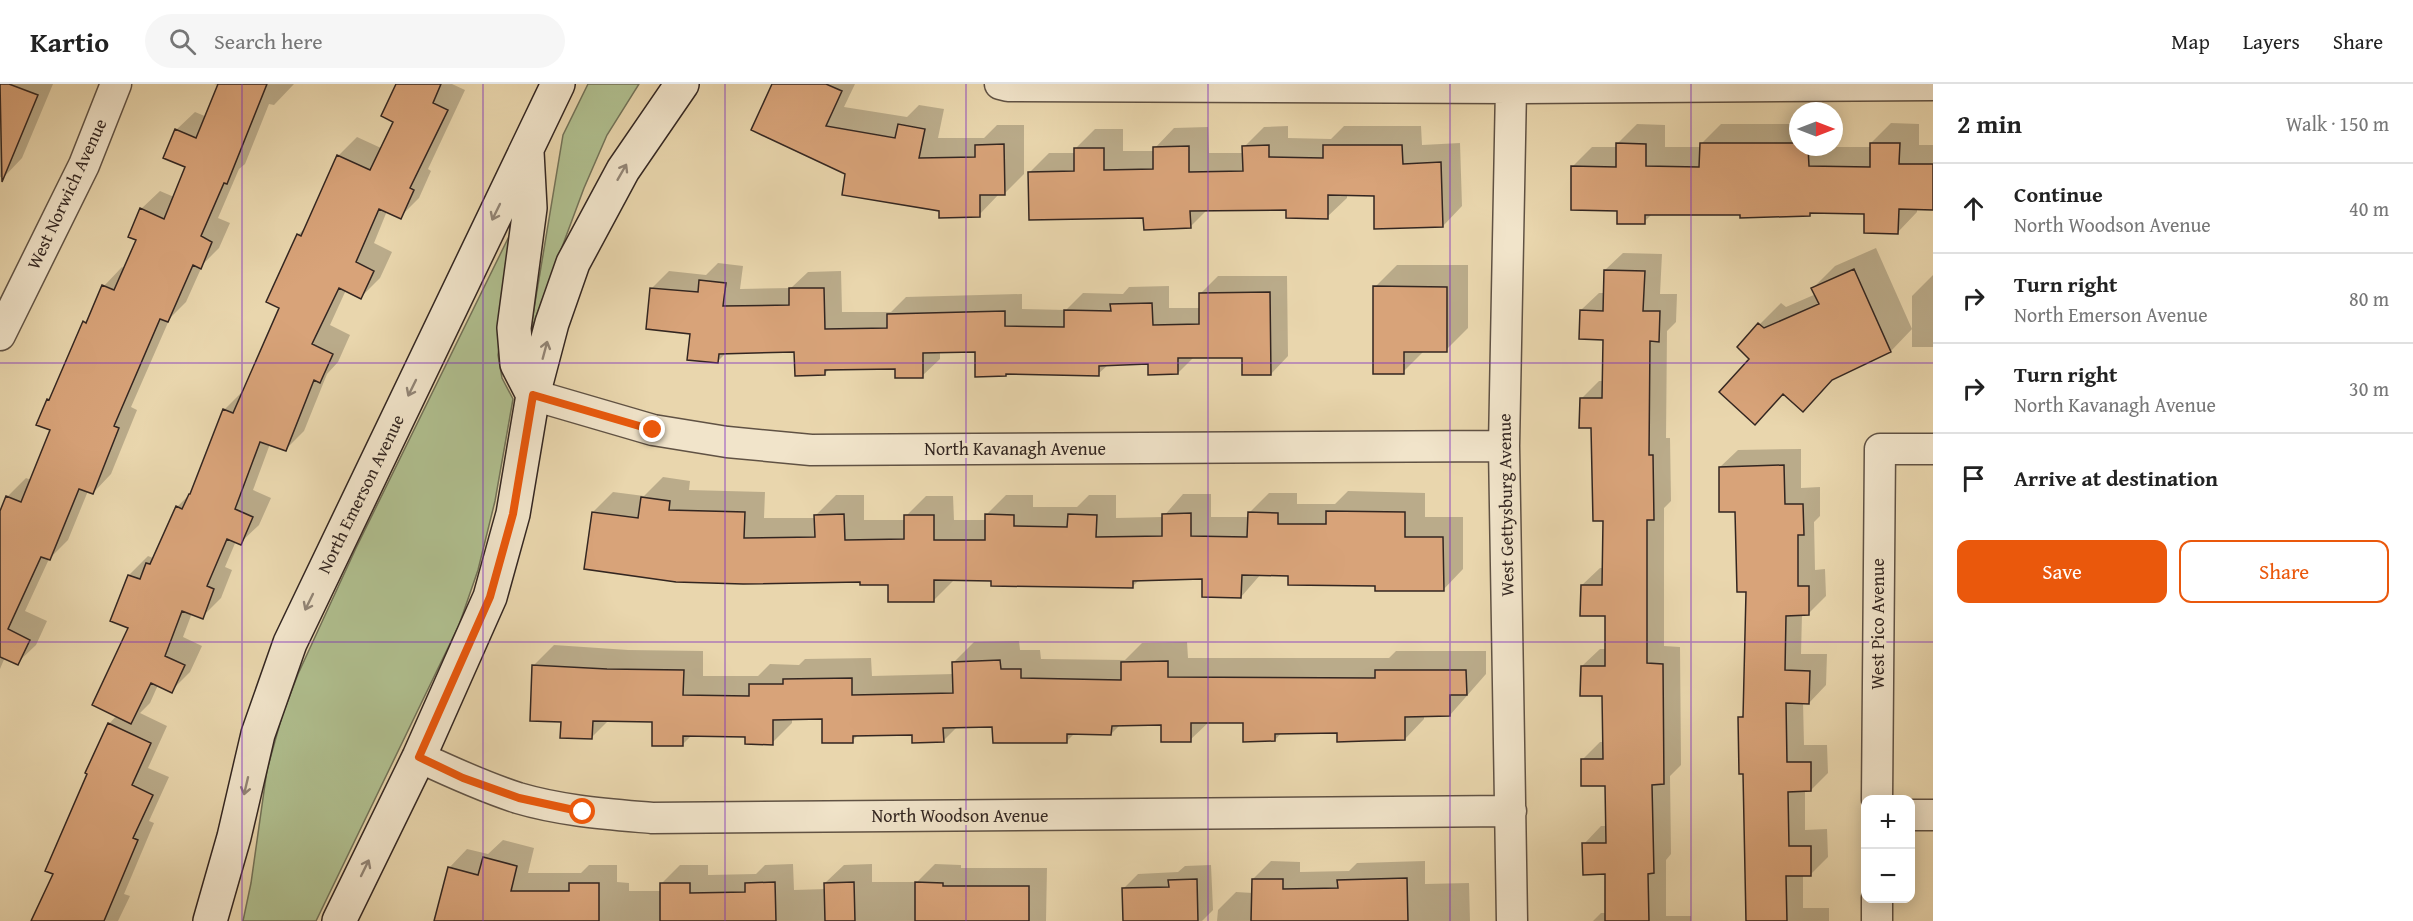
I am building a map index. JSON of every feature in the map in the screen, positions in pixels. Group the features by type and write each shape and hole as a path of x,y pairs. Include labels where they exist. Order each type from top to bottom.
{"street":[{"name":"West Norwich Avenue","path":"0,335 84,165 116,84"},
{"name":"North Emerson Avenue","path":"210,921 234,837 258,734 290,643 558,84"},
{"path":"339,921 419,757 490,597 513,514 533,395 552,323 573,263 623,170 682,84"},
{"path":"1000,84 1020,86 1511,88 1933,85"},
{"name":"West Gettysburg Avenue","path":"1511,88 1504,446 1512,921"},
{"path":"527,147 530,208 514,328 517,364 533,395"},
{"name":"North Kavanagh Avenue","path":"533,395 653,430 727,442 811,450 1504,446"},
{"name":"West Pico Avenue","path":"1877,795 1880,448 1933,449"},
{"name":"North Woodson Avenue","path":"419,757 463,778 519,798 583,812 652,818 1511,811"},
{"path":"1915,815 1933,815"},
{"path":"1877,903 1877,921"}],"green space":[{"path":"588,84 639,84 607,135 584,188 530,333 563,135"},
{"path":"520,214 498,355 502,378 513,399 495,501 478,570 459,625 316,921 243,921 251,883 267,770 282,716 298,674 356,548"}],"building":[{"path":"0,84 9,84 38,95 2,182"},
{"path":"218,84 267,84 227,184 224,183 201,236 212,242 201,269 193,265 168,322 160,319 114,426 119,428 93,494 79,489 50,560 41,557 8,629 30,640 18,665 0,657 0,511 6,496 21,502 50,430 36,425 83,321 86,323 102,285 114,290 136,240 128,237 140,208 164,219 185,167 163,158 175,129 196,138"},
{"path":"396,84 441,84 433,103 448,110 410,188 414,190 401,219 379,209 356,262 374,271 361,299 339,288 312,344 333,354 320,383 314,380 286,451 260,442 235,509 253,517 241,545 227,539 207,586 214,589 203,619 182,611 165,656 185,665 172,693 151,683 131,724 92,705 128,628 110,621 128,575 140,579 146,563 150,564 176,506 182,509 190,494 223,409 233,413 279,308 266,302 297,234 301,236 337,155 370,170 393,122 381,116"},
{"path":"772,84 826,84 842,91 826,126 895,138 898,124 925,129 919,158 975,157 975,145 1004,144 1005,195 980,195 980,217 939,218 939,211 842,195 845,174 751,130"},
{"path":"1616,143 1646,144 1646,166 1699,167 1700,143 1789,143 1789,156 1808,156 1809,166 1870,167 1870,143 1900,143 1899,164 1933,164 1933,210 1899,209 1898,234 1864,233 1864,214 1810,213 1810,216 1740,218 1740,215 1645,215 1645,224 1617,224 1617,211 1571,210 1571,166 1616,167"},
{"path":"1269,145 1269,157 1323,158 1323,145 1402,145 1403,164 1441,162 1443,227 1374,229 1374,196 1328,195 1328,219 1286,218 1286,210 1190,211 1191,228 1144,230 1143,218 1029,220 1028,172 1074,171 1074,148 1104,148 1104,170 1153,169 1153,147 1189,146 1189,172 1243,171 1242,146"},
{"path":"1854,269 1891,352 1832,380 1803,412 1783,394 1755,425 1719,392 1749,359 1737,347 1758,323 1764,328 1819,304 1811,288"},
{"path":"1604,270 1645,271 1643,311 1660,311 1659,342 1650,341 1649,455 1653,455 1654,520 1647,520 1647,663 1663,664 1664,784 1652,785 1654,873 1648,874 1649,921 1605,921 1605,874 1583,875 1582,843 1606,843 1605,786 1581,786 1581,759 1603,759 1602,696 1580,696 1581,666 1605,666 1605,616 1580,616 1581,585 1602,585 1603,521 1593,521 1591,428 1579,428 1580,398 1602,398 1603,340 1579,339 1580,310 1603,311"},
{"path":"699,280 726,283 723,306 789,305 789,288 824,288 825,329 887,328 887,314 1005,311 1005,326 1064,327 1064,310 1111,311 1110,304 1152,303 1153,325 1199,324 1199,293 1270,292 1271,375 1242,375 1242,358 1178,358 1178,374 1148,375 1148,364 1099,366 1099,376 1006,374 1006,376 975,377 975,352 923,353 923,378 895,378 895,369 825,370 825,375 795,376 794,352 719,354 718,363 687,360 690,334 646,329 650,288 698,292"},
{"path":"1373,286 1447,287 1447,352 1404,352 1404,374 1373,374"},
{"path":"1784,465 1785,504 1803,504 1804,535 1798,535 1798,586 1809,586 1809,615 1786,616 1785,670 1810,671 1809,704 1786,703 1787,762 1811,762 1811,791 1788,792 1789,846 1811,846 1811,876 1786,876 1787,921 1746,921 1743,774 1739,774 1738,717 1743,717 1746,592 1737,592 1735,512 1719,512 1719,467"},
{"path":"641,497 670,501 669,510 745,512 744,538 815,537 814,515 844,514 845,540 904,539 904,515 934,515 934,540 985,540 985,514 1014,515 1014,526 1067,527 1068,514 1097,515 1096,537 1162,536 1162,514 1191,513 1191,536 1247,537 1248,512 1278,513 1278,524 1326,524 1326,511 1405,512 1405,537 1443,537 1444,591 1375,591 1375,586 1288,585 1288,576 1242,575 1241,598 1202,597 1202,579 1133,581 1133,588 991,586 991,581 934,580 934,602 888,602 888,585 860,585 860,582 743,584 676,582 584,569 592,512 638,518"},
{"path":"1000,660 1001,669 1021,669 1021,678 1121,680 1121,662 1168,661 1168,677 1375,678 1375,670 1466,670 1467,695 1450,695 1450,716 1405,717 1405,740 1337,742 1337,733 1275,734 1275,741 1243,742 1243,723 1191,723 1191,742 1161,742 1161,725 1112,726 1111,735 1067,734 1067,743 993,743 992,727 943,728 944,742 912,743 912,735 853,736 853,743 822,743 822,719 773,720 773,745 745,744 745,737 683,736 683,746 652,746 652,722 593,721 592,739 560,738 561,722 530,721 532,665 684,670 683,695 749,696 749,684 783,684 783,679 852,678 852,695 953,693 952,662"},
{"path":"108,723 151,743 132,785 153,795 133,838 138,840 104,921 31,921 53,874 45,871"},
{"path":"483,857 517,866 511,891 569,891 569,883 599,883 599,921 434,921 448,867 478,875"},
{"path":"1407,878 1408,921 1251,921 1252,879 1283,879 1283,889 1338,888 1337,880"},
{"path":"1197,879 1198,921 1123,921 1122,888 1169,887 1168,880"},
{"path":"775,882 776,921 660,921 660,883 690,883 690,893 745,892 745,883"},
{"path":"854,882 855,921 825,921 824,883"},
{"path":"915,882 943,883 943,886 1029,886 1029,921 915,921"}],"route":[{"path":"583,812 519,798 463,778 419,757 490,597 513,514 533,395 653,430"}]}
